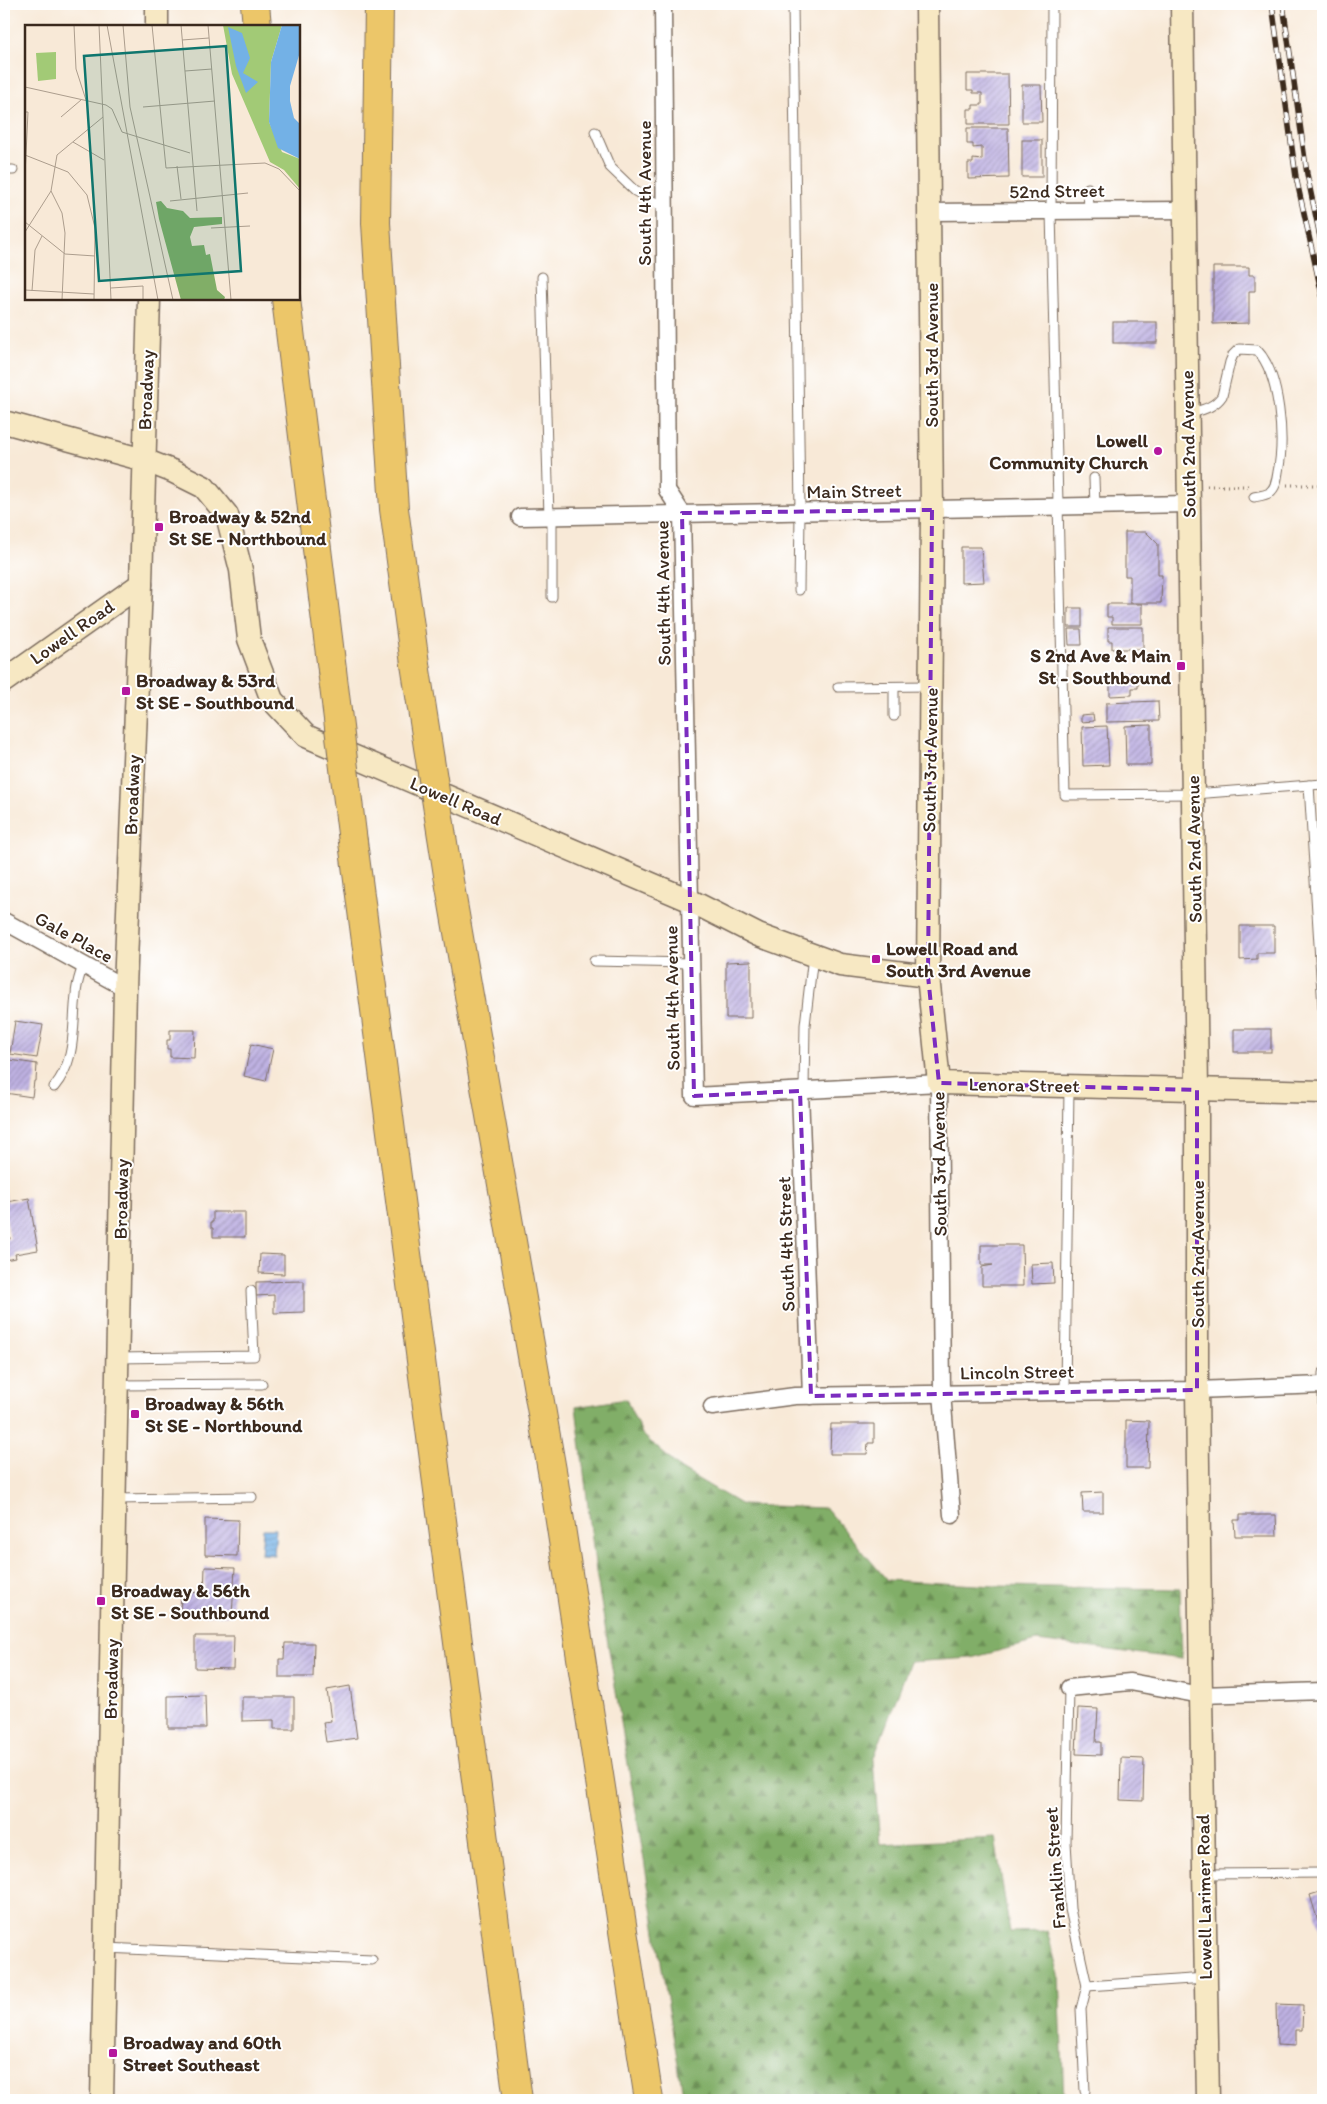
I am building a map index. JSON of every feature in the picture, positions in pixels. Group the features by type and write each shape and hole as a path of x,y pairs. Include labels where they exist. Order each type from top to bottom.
{"highway":[{"path":"255,4 257,25"},
{"path":"379,4 376,223 394,509 415,664 448,875 554,1482 649,2100"},
{"path":"286,300 353,842 518,2100"}],"street":[{"path":"157,4 157,25"},
{"name":"South 4th Avenue","path":"663,4 667,490 682,513 694,1096"},
{"name":"South 3rd Avenue","path":"927,4 932,510 928,976 938,1083 942,1393 952,1515"},
{"name":"South 2nd Avenue","path":"1182,4 1194,794 1197,1090 1197,1390 1201,1695"},
{"name":"52nd Street","path":"929,212 1185,210"},
{"name":"Broadway","path":"102,2100 125,988 149,300"},
{"name":"Lowell Road","path":"4,422 144,460 204,487 227,515 241,570 249,638 272,700 306,736 689,900 758,934 813,956 840,965 928,976"},
{"name":"Main Street","path":"520,517 1189,504"},
{"name":"Lowell Road","path":"4,681 140,584"},
{"name":"Gale Place","path":"4,921 125,988"},
{"name":"Lenora Street","path":"694,1096 938,1083 1323,1092"},
{"name":"South 4th Street","path":"802,1091 811,1396"},
{"name":"Lincoln Street","path":"712,1407 811,1396 1197,1390 1323,1385"},
{"path":"1069,1688 1130,1682 1201,1695 1323,1691"},
{"name":"Lowell Larimer Road","path":"1201,1695 1208,2100"}],"lane":[{"path":"793,4 800,512 799,590"},
{"path":"1052,4 1051,212 1065,795 1194,794 1323,784"},
{"path":"595,132 610,167 635,191 665,208"},
{"path":"1088,188 1089,211"},
{"path":"542,277 552,597"},
{"path":"1188,414 1210,408 1218,402 1222,396 1233,355 1239,349 1257,350 1263,356 1271,377 1282,427 1282,447 1276,485 1269,494 1254,497"},
{"path":"1094,478 1095,506"},
{"path":"894,686 894,716"},
{"path":"838,687 930,686"},
{"path":"1310,785 1323,1008"},
{"path":"802,1091 813,956"},
{"path":"594,961 691,963"},
{"path":"54,1087 63,1076 72,1048 76,994 83,965"},
{"path":"1065,1391 1069,1087"},
{"path":"117,1358 254,1356 251,1291"},
{"path":"1323,1373 1323,1414"},
{"path":"117,1384 262,1384"},
{"path":"114,1499 252,1497"},
{"name":"Franklin Street","path":"1069,1688 1066,1842 1070,1910 1087,1986"},
{"path":"1204,1874 1323,1873"},
{"path":"105,1948 372,1960"},
{"path":"1085,2091 1081,2009 1087,1986 1206,1978"}],"path":[{"path":"1306,485 1323,485"}],"highlighted area":[{"path":"932,510 928,976 939,1083 1197,1090 1197,1390 811,1396 800,1091 694,1096 682,513"}],"green space":[{"path":"626,1399 642,1434 681,1469 742,1505 826,1508 887,1580 996,1586 1180,1589 1182,1659 1037,1641 971,1658 910,1662 873,1760 880,1844 995,1838 1010,1932 1047,1931 1059,1975 1064,2100 684,2100 596,1572 576,1407"}],"water":[{"path":"263,1529 276,1529 274,1555 261,1554"}],"building":[{"path":"967,74 1008,74 1009,124 968,124 968,109 973,109 973,105 982,105 982,93 973,93 973,90 967,90"},
{"path":"1022,85 1041,85 1042,122 1022,122"},
{"path":"967,128 1008,128 1009,178 968,179 968,163 973,163 973,159 982,160 982,147 973,148 973,144 967,144"},
{"path":"1022,140 1042,140 1042,177 1022,177"},
{"path":"1213,267 1249,267 1249,275 1255,275 1255,291 1249,291 1249,323 1213,324"},
{"path":"1113,322 1157,322 1157,343 1113,343"},
{"path":"1125,532 1146,532 1158,544 1158,575 1162,575 1161,603 1130,603 1130,576 1125,576"},
{"path":"961,547 981,547 984,582 961,583"},
{"path":"1107,604 1142,604 1142,624 1112,624 1112,617 1107,617"},
{"path":"1068,608 1082,608 1082,627 1068,627"},
{"path":"1108,627 1143,627 1143,649 1112,649 1112,641 1108,641"},
{"path":"1068,629 1081,629 1082,645 1069,645"},
{"path":"1138,675 1138,688 1132,688 1132,695 1110,696 1110,676"},
{"path":"1158,701 1159,721 1106,722 1106,703"},
{"path":"1093,714 1094,721 1081,722 1081,715"},
{"path":"1151,725 1151,765 1126,765 1125,726"},
{"path":"1107,726 1109,765 1083,766 1082,727"},
{"path":"1240,926 1274,926 1274,953 1257,953 1257,959 1240,960"},
{"path":"751,961 751,1018 726,1018 726,962"},
{"path":"15,1021 43,1025 37,1058 10,1054"},
{"path":"1234,1029 1271,1029 1271,1052 1234,1052"},
{"path":"170,1030 195,1030 194,1058 170,1057 170,1049 167,1049 167,1040 170,1040"},
{"path":"251,1044 273,1049 266,1081 244,1076"},
{"path":"10,1060 37,1064 36,1081 34,1081 32,1097 5,1093"},
{"path":"4,1187 7,1202 29,1198 38,1250 15,1254 16,1258 4,1260 4,1240 10,1239 6,1218 4,1219"},
{"path":"213,1212 245,1212 245,1237 213,1237 211,1222 213,1222"},
{"path":"981,1245 1022,1245 1023,1286 982,1286 982,1267 993,1265 981,1265"},
{"path":"260,1254 284,1255 284,1274 259,1273"},
{"path":"1053,1263 1054,1283 1032,1284 1031,1264"},
{"path":"304,1281 304,1312 274,1313 274,1295 256,1296 256,1282"},
{"path":"1126,1420 1149,1421 1148,1468 1126,1468"},
{"path":"831,1424 874,1424 874,1443 868,1443 867,1454 830,1454"},
{"path":"1103,1492 1103,1512 1083,1512 1082,1493"},
{"path":"1240,1515 1276,1515 1277,1536 1235,1536 1234,1520 1240,1520"},
{"path":"205,1519 238,1520 237,1556 205,1555"},
{"path":"205,1567 235,1568 232,1616 180,1614 181,1592 204,1593"},
{"path":"195,1636 234,1636 233,1669 195,1668"},
{"path":"285,1643 314,1643 313,1677 279,1677 279,1659 284,1659"},
{"path":"350,1686 357,1738 326,1742 323,1722 331,1721 327,1690"},
{"path":"205,1695 206,1728 168,1728 168,1696"},
{"path":"242,1697 294,1697 294,1729 274,1729 274,1720 242,1721"},
{"path":"1078,1708 1098,1709 1096,1742 1101,1742 1101,1755 1076,1754"},
{"path":"1121,1758 1144,1759 1143,1801 1120,1800"},
{"path":"1323,1891 1323,1938 1310,1895"},
{"path":"1276,2004 1303,2005 1302,2030 1296,2030 1296,2046 1277,2045"}],"railway":[{"path":"1272,4 1296,177 1323,300"},
{"path":"1283,4 1307,174 1323,251"}],"place":[{"name":"Lowell Community Church","path":"1158,451"},
{"name":"Broadway & 52nd St SE - Northbound","path":"159,527"},
{"name":"S 2nd Ave & Main St - Southbound","path":"1181,666"},
{"name":"Broadway & 53rd St SE - Southbound","path":"126,691"},
{"name":"Lowell Road and South 3rd Avenue","path":"876,959"},
{"name":"Broadway & 56th St SE - Northbound","path":"135,1414"},
{"name":"Broadway & 56th St SE - Southbound","path":"101,1601"},
{"name":"Broadway and 60th Street Southeast","path":"113,2053"}]}
